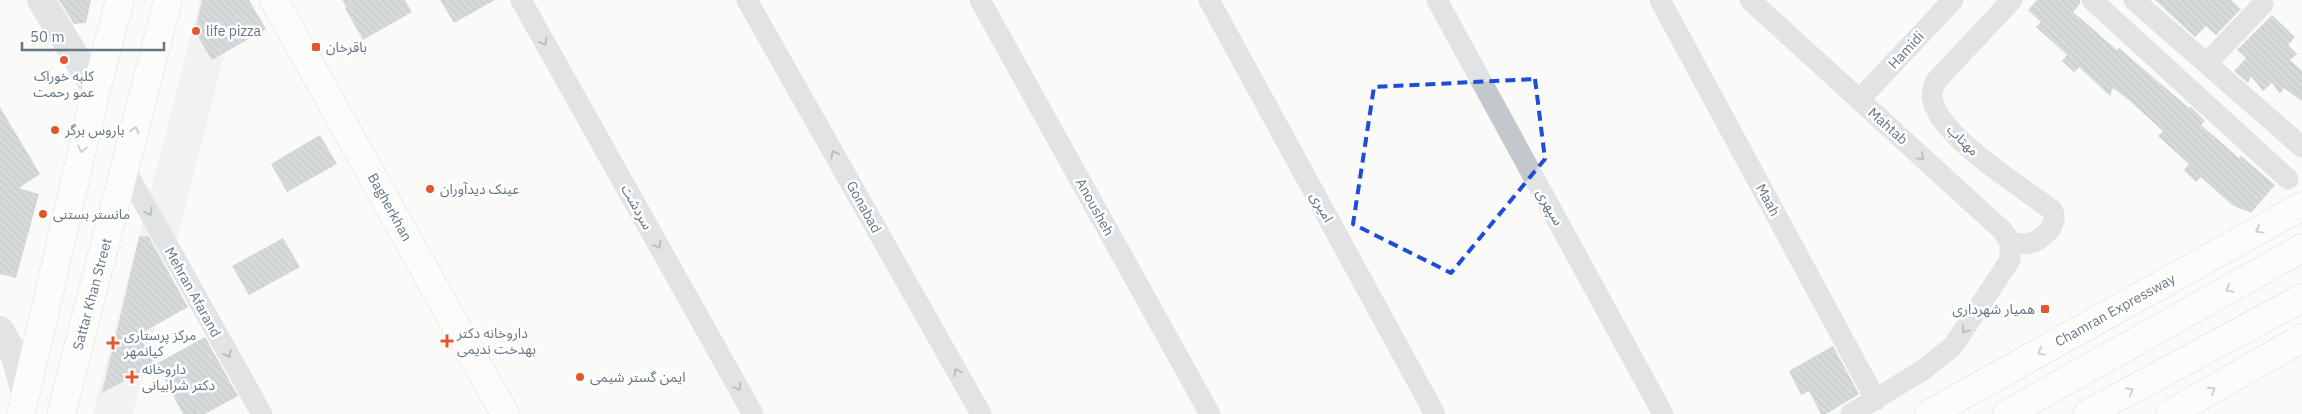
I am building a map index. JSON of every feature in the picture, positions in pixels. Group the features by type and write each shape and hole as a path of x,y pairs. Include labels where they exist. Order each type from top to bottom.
{"main road":[{"path":"48,414 44,411 25,407 38,334 96,90 120,0"},
{"name":"Sattar Khan Street","path":"61,414 168,0"},
{"name":"Bagherkhan","path":"274,0 505,414"},
{"name":"Chamran Expressway","path":"1929,414 2302,206"},
{"path":"2007,414 2302,248"},
{"path":"2087,414 2302,298"},
{"path":"38,334 44,361 54,366 63,365 70,359 78,347"},
{"path":"2170,414 2302,338"}],"street":[{"path":"41,0 96,90"},
{"name":"سردشت","path":"521,0 754,414"},
{"name":"Gonabad","path":"747,0 980,414"},
{"name":"Anousheh","path":"980,0 1210,414"},
{"name":"امیری","path":"1210,0 1435,414"},
{"name":"سپهری","path":"1437,0 1663,414"},
{"name":"Maah","path":"1660,0 1876,400"},
{"name":"Mahtab","path":"1750,0 2003,231 2010,242"},
{"name":"Hamidi","path":"1859,100 1953,0"},
{"name":"مهتاب","path":"2010,242 2026,244 2038,241 2055,222 2056,216 2052,210 1964,145 1937,110 1932,96 1935,82 2012,0"},
{"path":"2092,0 2288,179"},
{"path":"2134,0 2302,147"},
{"path":"2207,63 2263,4"},
{"name":"Mehran Afarand","path":"125,169 262,414"},
{"path":"1851,414 1924,370 1953,346 2010,260 2010,242"},
{"path":"3,334 16,345 24,344 38,334"},
{"path":"3,334 18,364 25,407"}],"highlighted area":[{"path":"1535,79 1545,159 1451,273 1353,224 1374,87"}],"shaded area":[{"path":"200,0 238,0 133,414 93,414"}],"building":[{"path":"59,0 91,0 86,23 74,24"},
{"path":"202,0 249,0 266,29 212,60 195,32"},
{"path":"342,0 405,0 412,12 363,40"},
{"path":"440,0 495,0 454,23"},
{"path":"2037,0 2080,0 2080,4 2073,12 2117,50 2119,48 2189,108 2191,107 2205,121 2201,125 2239,158 2241,156 2275,185 2251,213 2232,205 2201,177 2196,182 2184,170 2189,164 2158,136 2163,131 2130,101 2113,88 2110,96 2079,67 2074,72 2062,61 2067,55 2036,27 2041,22 2028,10"},
{"path":"2155,0 2231,0 2241,9 2216,35 2206,26 2195,37"},
{"path":"2272,15 2295,37 2288,45 2297,54 2290,60 2302,71 2302,101 2284,88 2280,94 2272,83 2263,91 2251,76 2248,83 2234,71 2246,58 2237,50"},
{"path":"0,107 40,174 19,188 39,194 16,278 0,274"},
{"path":"320,135 337,164 287,192 271,164"},
{"path":"148,236 188,307 138,335 156,364 102,393 139,237"},
{"path":"283,238 300,267 249,295 232,266"},
{"path":"205,337 238,396 205,414 183,414 156,364"},
{"path":"1833,346 1859,394 1826,414 1821,414 1809,391 1801,395 1789,371"}],"place":[{"name":"life pizza","path":"196,31"},
{"name":"باقرخان","path":"316,47"},
{"name":"کلبه خوراک عمو رحمت","path":"64,60"},
{"name":"باروس برگر","path":"55,130"},
{"name":"عینک دیدآوران","path":"430,189"},
{"name":"مانستر بستنی","path":"43,214"},
{"name":"همیار شهرداری","path":"2045,309"},
{"name":"داروخانه دکتر بهدخت ندیمی","path":"447,341"},
{"name":"مرکز پرستاری کیانمهر","path":"113,343"},
{"name":"داروخانه دکتر شرابیانی","path":"132,377"},
{"name":"ایمن گستر شیمی","path":"580,377"}]}
